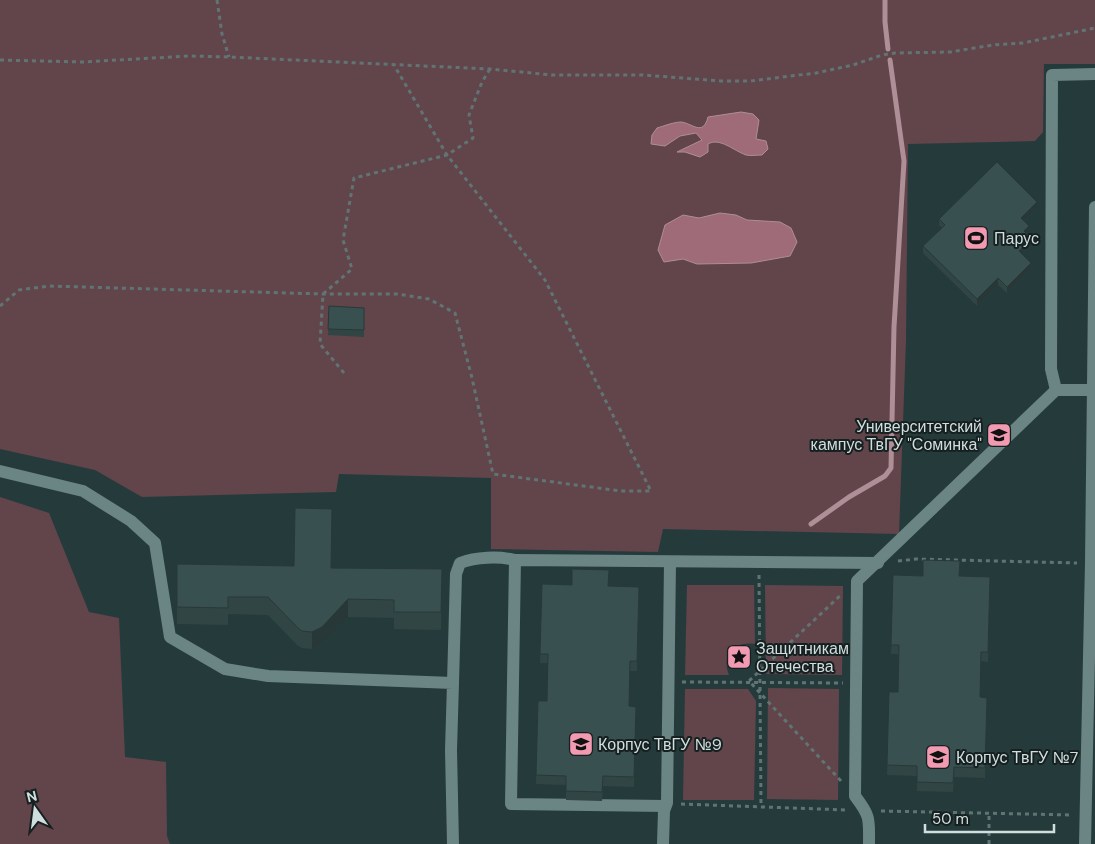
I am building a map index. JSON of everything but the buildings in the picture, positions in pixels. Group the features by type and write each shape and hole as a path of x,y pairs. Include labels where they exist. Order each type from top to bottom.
{"lane":[{"path":"1056,390 1052,369 1051,324 1052,75 1095,74"},
{"path":"1085,844 1094,438 1095,207"},
{"path":"869,844 869,818 867,811 855,796 857,581 1056,390 1093,390"},
{"path":"0,471 83,491 130,521 155,543 170,637 225,669 268,676 453,683"},
{"path":"453,844 451,750 456,574 460,563 470,559 491,558 670,562 878,562"},
{"path":"515,560 510,804 665,806"},
{"path":"663,844 665,806 667,804 670,562"}],"path":[{"path":"217,0 222,34 229,57"},
{"path":"0,60 82,62 189,56 229,57 490,69 552,75 643,75 721,81 750,81 816,73 895,53 950,52 993,45 1023,43 1095,28"},
{"path":"0,306 19,290 49,286 324,294 397,294 429,299 455,312 493,474 621,491 652,491 545,280 447,155 394,65"},
{"path":"344,373 320,344 324,294 352,269 343,240 354,178 447,155 473,138 469,114 482,82 490,69"},
{"path":"878,562 916,559 1091,563"},
{"path":"759,562 760,806"},
{"path":"749,681 857,581"},
{"path":"749,681 855,796"},
{"path":"669,682 856,683"},
{"path":"989,813 989,844"}],"shaded area":[{"path":"0,0 1095,0 1095,64 1044,64 1043,132 1035,141 908,144 906,340 899,534 663,529 658,552 491,549 491,478 339,474 336,492 142,497 95,470 0,449"},
{"path":"741,112 753,114 759,120 756,139 766,141 768,149 762,155 746,155 717,142 708,144 708,152 700,157 685,152 677,152 702,140 696,133 680,136 665,146 651,144 652,135 657,128 681,122 700,128 706,123 708,117"},
{"path":"720,213 736,215 747,220 780,222 791,228 797,242 790,256 751,263 697,264 683,259 664,262 658,250 665,225 683,215 699,218"},
{"path":"0,497 49,513 89,612 119,618 125,757 166,762 167,836 170,844 0,844"},
{"path":"687,585 754,585 755,644 741,645 731,651 727,661 729,675 685,675"},
{"path":"765,585 843,586 842,675 766,674"},
{"path":"768,688 839,689 838,800 767,799"},
{"path":"685,689 748,689 756,701 754,800 683,800"}],"waterway":[{"path":"885,0 888,49"},
{"path":"811,524 849,497 885,476 891,468 894,327 904,161 890,60"}],"place":[{"name":"Парус","path":"976,238"},
{"name":"Университетский кампус ТвГУ \"Соминка\"","path":"999,435"},
{"name":"Защитникам Отечества","path":"739,657"},
{"name":"Корпус ТвГУ №9","path":"581,744"},
{"name":"Корпус ТвГУ №7","path":"938,757"}]}
